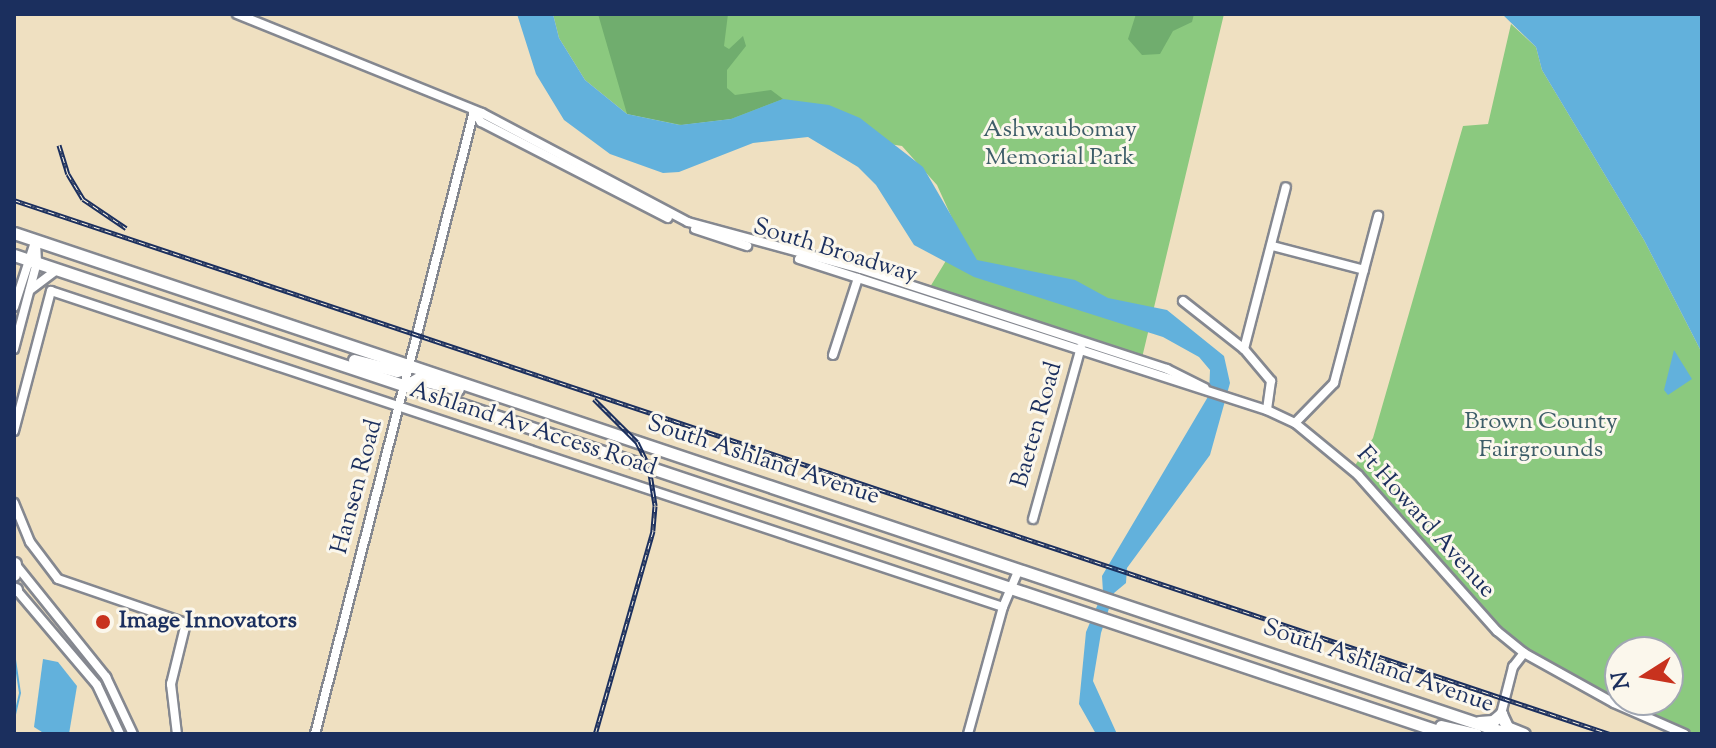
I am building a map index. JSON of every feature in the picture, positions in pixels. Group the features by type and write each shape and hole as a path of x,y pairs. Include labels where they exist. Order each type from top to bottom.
{"main road":[{"name":"South Ashland Avenue","path":"14,233 1470,721 1524,734"},
{"name":"South Ashland Avenue","path":"14,255 1447,734"},
{"path":"298,349 397,371 411,366"},
{"path":"406,385 417,379 496,395"},
{"path":"1417,724 1476,734"}],"street":[{"name":"South Broadway","path":"237,14 474,111 688,222 861,269 1081,347"},
{"name":"South Broadway","path":"474,111 481,122 643,207 725,241 1188,377 1205,388 1267,410"},
{"name":"Hansen Road","path":"315,734 474,111"},
{"path":"1244,349 1286,187"},
{"path":"1295,423 1334,383 1378,216"},
{"path":"14,349 30,290 36,241"},
{"path":"1272,246 1364,270"},
{"path":"14,307 32,260"},
{"path":"833,355 861,269"},
{"path":"30,290 48,273 60,270"},
{"name":"Ashland Av Access Road","path":"14,431 51,291 1003,607"},
{"path":"1183,301 1244,349 1274,389 1267,410"},
{"name":"Baeten Road","path":"1033,519 1081,347"},
{"name":"Ft Howard Avenue","path":"1267,410 1295,423 1358,476 1486,620 1524,653 1614,703 1685,734"},
{"path":"14,503 30,542 58,579 186,623 171,684 177,734"},
{"path":"14,567 106,677 133,734"},
{"path":"968,734 1003,607 1019,569"},
{"path":"15,589 97,685 120,734"},
{"path":"1501,727 1513,667 1524,653"}],"green space":[{"name":"Ashwaubomay Memorial Park","path":"553,14 1224,14 1141,362 927,292 947,259 966,249 937,185 902,146 731,119 679,125 627,114 585,80 559,38"},
{"path":"598,14 728,14 724,46 729,49 743,36 746,46 727,70 727,88 735,95 771,90 783,99 731,119 682,125 627,114"},
{"path":"1136,14 1194,14 1192,22 1173,31 1160,54 1142,55 1128,39"},
{"name":"Brown County Fairgrounds","path":"1511,24 1536,47 1542,70 1644,240 1702,353 1702,734 1685,734 1649,716 1684,716 1684,636 1604,636 1604,693 1524,653 1497,631 1352,470 1373,438 1463,126 1488,124"}],"water":[{"path":"517,14 553,14 559,38 585,80 627,114 680,125 731,119 783,99 829,105 860,118 923,167 977,260 1075,280 1108,298 1167,310 1224,356 1230,383 1210,455 1127,568 1126,583 1114,593 1101,633 1093,681 1117,734 1096,734 1079,704 1086,632 1103,592 1102,576 1209,395 1210,370 1199,357 1163,337 974,277 914,245 876,185 858,167 808,137 753,143 679,172 663,173 610,154 564,120 536,74"},
{"path":"1502,14 1702,14 1702,353 1644,240 1542,70 1536,47"},
{"path":"1674,350 1692,379 1668,395 1664,390"},
{"path":"43,659 58,662 77,686 69,734 45,734 34,727"}],"waterway":[{"path":"14,653 20,693 14,718"}],"railway":[{"path":"59,145 68,174 83,199 126,228"},
{"path":"14,200 1610,734"},
{"path":"594,399 637,442 649,467 655,506 653,531 595,734"}],"place":[{"name":"Image Innovators","path":"103,622"}]}
